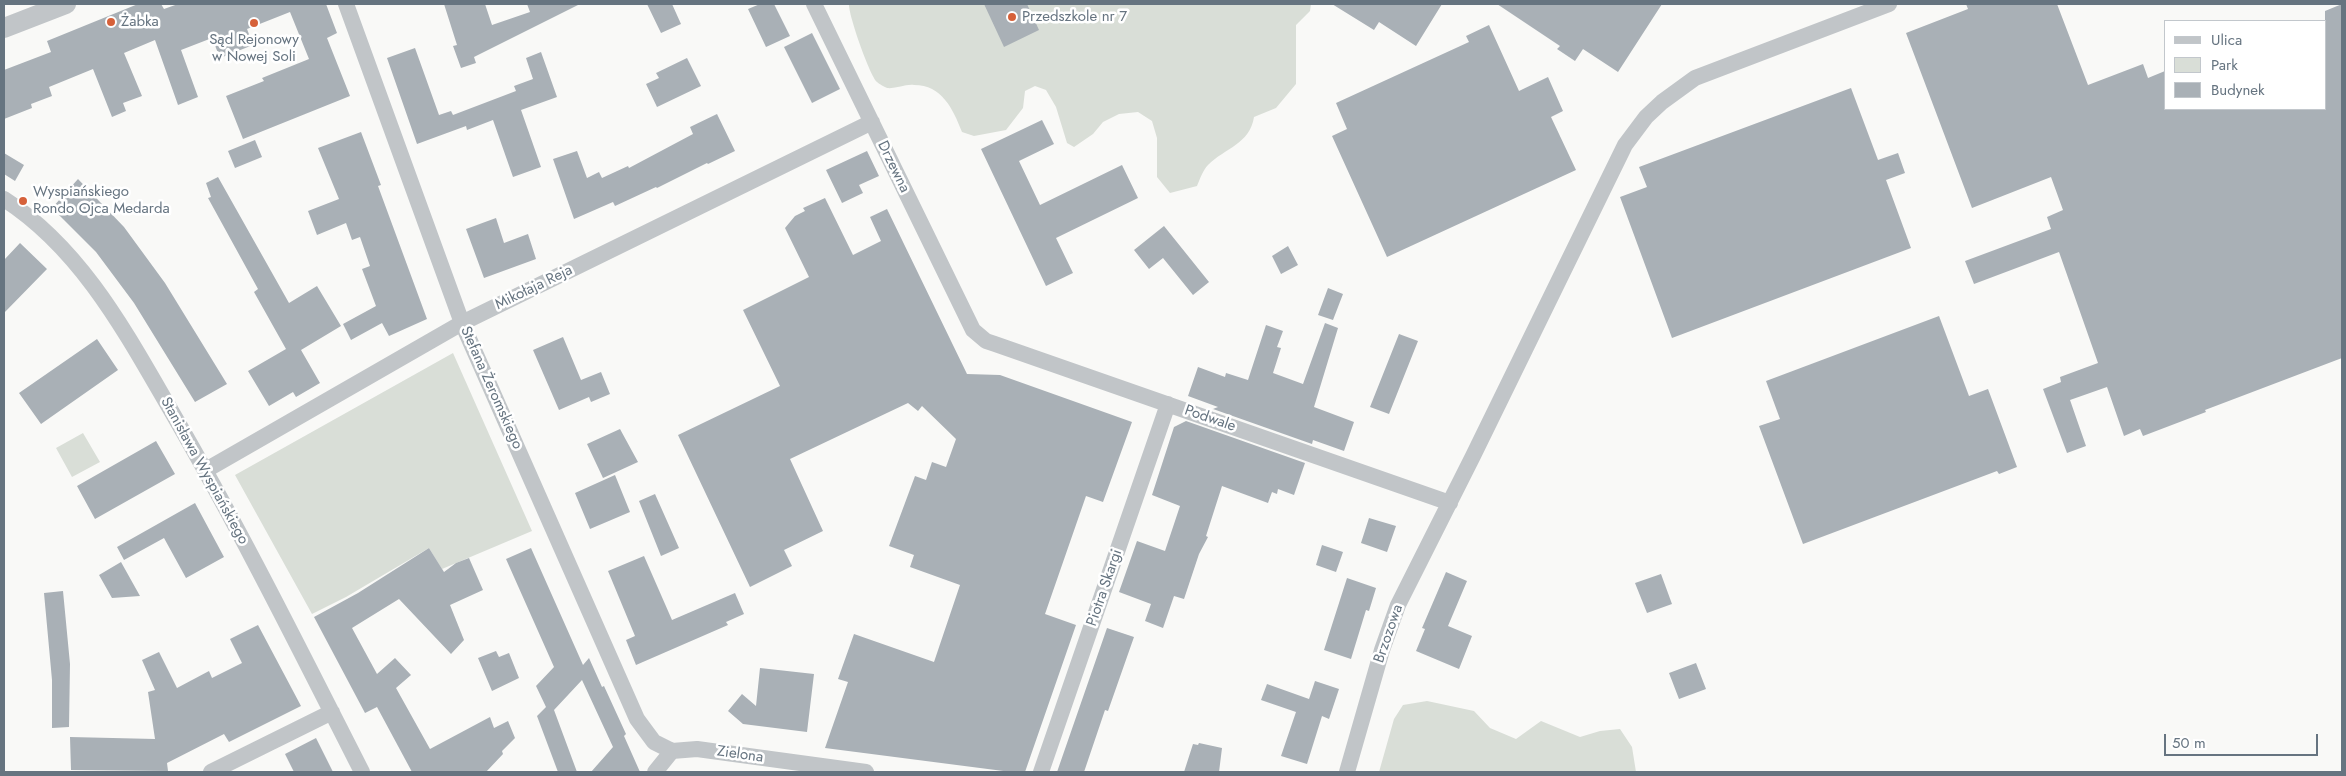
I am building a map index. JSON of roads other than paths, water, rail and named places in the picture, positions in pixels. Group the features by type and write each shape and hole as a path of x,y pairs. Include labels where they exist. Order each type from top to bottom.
{"street":[{"path":"4,28 66,4"},
{"name":"Stefana Żeromskiego","path":"346,4 462,323 637,719 654,742 672,752"},
{"name":"Drzewna","path":"814,4 973,330"},
{"name":"Brzozowa","path":"1346,772 1382,650 1398,605 1413,572 1450,503 1624,145 1646,117 1674,92 1695,78 1889,4"},
{"name":"Mikołaja Reja","path":"206,470 462,323 872,122"},
{"name":"Stanisława Wyspiańskiego","path":"4,199 44,230 72,259 98,291 128,336 206,470 362,772"},
{"name":"Podwale","path":"973,330 986,341 1450,503"},
{"name":"Piotra Skargi","path":"1041,772 1168,404"},
{"path":"211,772 332,712"},
{"name":"Zielona","path":"672,752 696,749 866,772"},
{"path":"655,772 672,752"}],"place":[{"name":"Przedszkole nr 7","path":"1012,17"},
{"name":"Żabka","path":"111,22"},
{"name":"Sąd Rejonowy w Nowej Soli","path":"254,23"},
{"name":"Wyspiańskiego Rondo Ojca Medarda","path":"23,201"}]}
